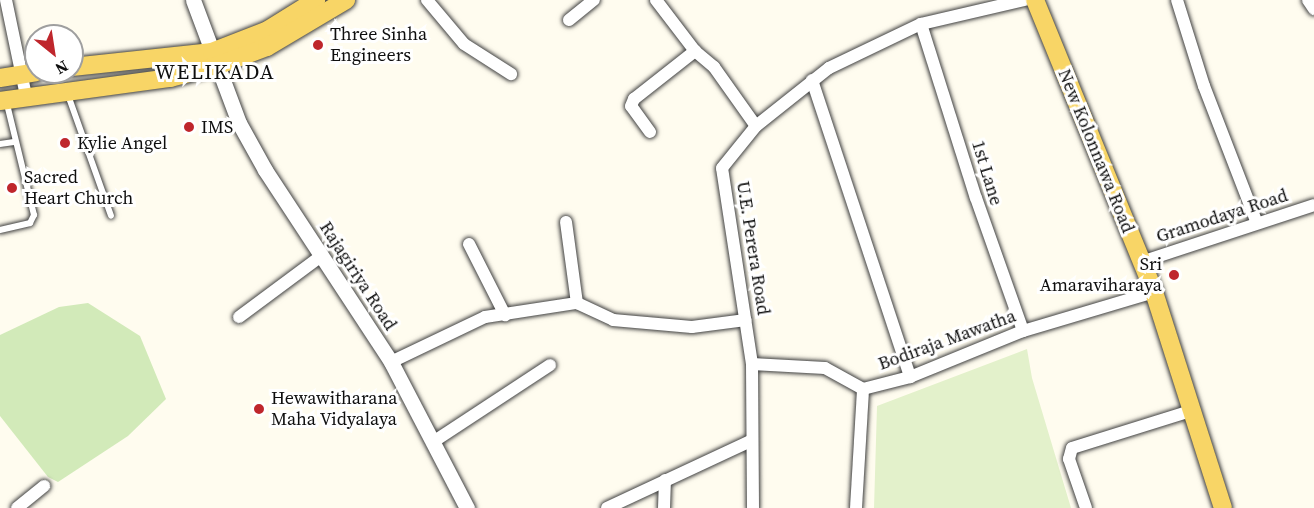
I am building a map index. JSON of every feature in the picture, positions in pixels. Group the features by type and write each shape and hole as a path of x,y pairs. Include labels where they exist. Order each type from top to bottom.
{"main road":[{"path":"3,101 66,90 170,78 214,59 268,30 316,0"},
{"name":"New Kolonnawa Road","path":"1035,0 1154,292 1223,508"},
{"path":"84,66 214,59 267,47 341,1"},
{"path":"0,78 24,73"}],"street":[{"path":"6,0 24,56"},
{"name":"Rajagiriya Road","path":"193,0 239,123 321,256 391,362 467,508"},
{"path":"427,0 464,44 511,74"},
{"path":"569,20 594,0"},
{"path":"656,0 695,51 714,67 756,126"},
{"name":"U.E. Perera Road","path":"753,508 752,364 722,168 756,126 829,68 921,24 1024,0"},
{"path":"1177,0 1204,86 1257,223"},
{"path":"1308,0 1314,9"},
{"name":"1st Lane","path":"921,24 976,198 1023,331"},
{"path":"650,132 631,106 634,99 695,51"},
{"path":"812,80 910,377"},
{"path":"26,96 28,84"},
{"name":"Gramodaya Road","path":"1141,262 1314,205"},
{"path":"567,222 577,303"},
{"path":"469,244 506,315"},
{"path":"239,317 321,256"},
{"name":"Bodiraja Mawatha","path":"752,364 825,368 862,389 910,377 1023,331 1154,292"},
{"path":"391,362 485,317 577,303 613,320 692,327 746,320"},
{"path":"433,442 550,365"},
{"path":"856,508 862,389"},
{"path":"1086,508 1069,459 1072,448 1191,411"},
{"path":"607,508 751,441"},
{"path":"664,508 665,480"},
{"path":"17,508 44,486"}],"lane":[{"path":"66,90 111,216"},
{"path":"0,230 30,223 34,215 3,101"},
{"path":"0,144 14,142"}],"green space":[{"path":"88,303 140,336 166,399 128,436 58,482 48,477 0,416 0,335 59,307"},
{"path":"1027,349 1032,378 1071,508 874,508 877,406"}],"place":[{"name":"Three Sinha Engineers","path":"318,45"},
{"name":"IMS","path":"189,127"},
{"name":"Kylie Angel","path":"65,143"},
{"name":"Sacred Heart Church","path":"12,188"},
{"name":"Sri Amaraviharaya","path":"1174,275"},
{"name":"Hewawitharana Maha Vidyalaya","path":"259,409"}],"district":[{"name":"WELIKADA","path":"215,72"}]}
